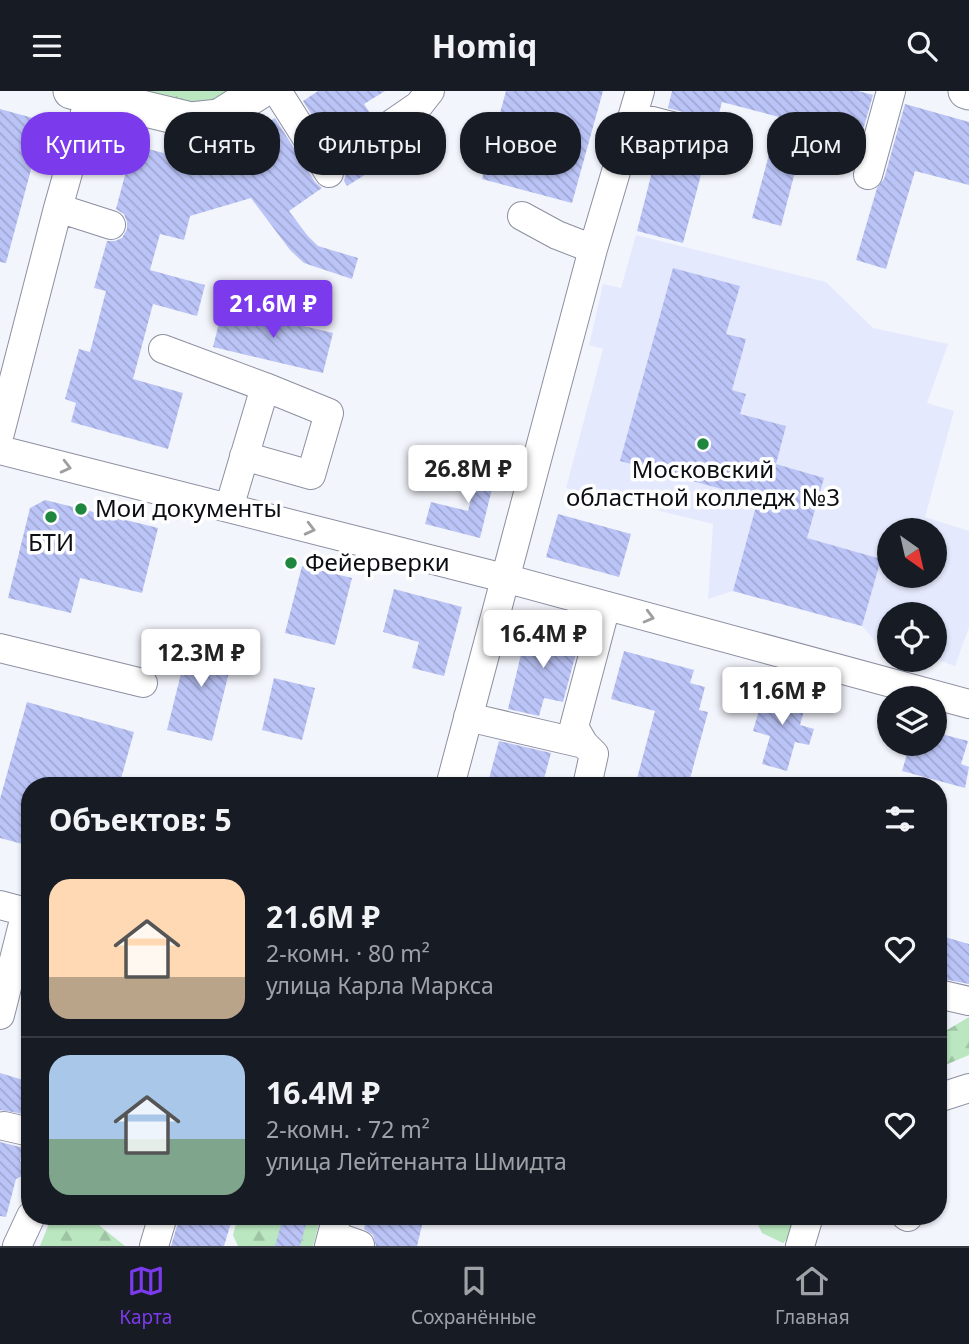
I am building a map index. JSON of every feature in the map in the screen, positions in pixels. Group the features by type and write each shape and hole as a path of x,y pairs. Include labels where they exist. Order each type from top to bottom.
{"main road":[{"path":"81,93 191,120 219,117 260,91"}],"street":[{"path":"277,91 294,118"},
{"path":"409,112 419,105 430,91"},
{"path":"868,175 891,91"},
{"path":"0,433 58,208 81,93"},
{"path":"452,777 593,249 637,104 657,112"},
{"path":"58,208 111,225"},
{"path":"522,216 557,235 593,249"},
{"path":"163,349 329,412 311,475 244,456"},
{"path":"229,508 265,387"},
{"path":"0,450 504,578 969,704"},
{"path":"589,777 594,754 574,727 606,605"},
{"path":"0,648 143,683"},
{"path":"468,717 584,744"},
{"path":"0,1015 19,910"},
{"path":"947,996 969,1001"},
{"path":"947,1095 969,1088"},
{"path":"17,1246 27,1225"},
{"path":"154,1246 160,1225"},
{"path":"800,1246 806,1225"},
{"path":"333,1232 360,1245"}],"shaded area":[{"path":"636,235 826,282 873,328 948,344 927,403 954,411 925,517 928,518 877,518 877,588 947,588 947,524 969,531 969,627 955,666 947,663 947,602 877,602 877,642 862,626 733,591 708,599 713,524 566,488 603,349 589,345 603,284 621,288"}],"green space":[{"path":"110,91 241,91 213,109"},
{"path":"969,1017 969,1055 947,1064 947,1030"},
{"path":"48,1225 100,1225 125,1246 40,1246"},
{"path":"236,1225 319,1225 313,1246 238,1246 233,1235"},
{"path":"758,1225 801,1225 783,1243 762,1233"}],"building":[{"path":"318,91 385,91 364,104 370,112 310,112 303,101"},
{"path":"506,91 603,91 595,112 581,170 581,112 500,112"},
{"path":"672,91 858,91 873,95 866,120 866,112 767,114 722,102 719,112 683,112 668,108"},
{"path":"905,104 969,122 969,185 915,171 886,269 856,260 877,188 884,179"},
{"path":"0,109 21,115 21,175 30,175 6,263 0,262"},
{"path":"280,126 294,148 294,175 311,175 322,188 289,211 318,246 358,258 352,279 304,263 290,250 251,198 190,216 184,240 160,234 150,270 205,285 197,316 153,304 133,379 183,393 168,449 71,422 76,403 65,399 79,349 90,352 106,291 94,288 107,241 122,238 127,229 124,214 116,209 125,175 150,175 150,149 164,153 164,175 280,175"},
{"path":"767,162 767,175 794,175 781,226 752,218"},
{"path":"346,175 365,175 347,186 344,181"},
{"path":"483,175 580,175 572,203 482,179"},
{"path":"651,175 701,175 683,243 637,231"},
{"name":"Московский областной колледж №3","path":"673,268 740,286 726,334 746,339 732,390 746,394 740,414 786,426 776,464 824,478 807,538 877,558 877,573 862,626 733,591 758,499 620,461"},
{"path":"223,307 333,333 323,373 213,347"},
{"path":"482,456 499,460 480,538 425,524 431,502 468,511"},
{"path":"45,500 158,528 142,593 80,578 71,613 8,598 30,508"},
{"path":"558,514 631,534 619,577 546,557"},
{"path":"302,566 352,578 335,645 285,633"},
{"path":"394,589 462,607 444,676 412,668 419,642 383,632"},
{"path":"528,625 580,638 563,702 544,698 539,716 508,709"},
{"path":"190,637 235,648 212,741 167,730"},
{"path":"624,651 694,670 690,683 705,687 699,710 708,712 690,777 637,777 655,711 611,699"},
{"path":"274,678 315,688 302,740 262,730"},
{"path":"765,689 807,700 800,725 814,729 809,745 795,742 787,771 762,764 770,736 753,731"},
{"path":"27,702 134,732 122,777 21,777 21,844 0,838 0,799"},
{"path":"947,735 968,741 961,764 969,767 965,788 947,783 947,777 924,777 902,771 906,756 947,756"},
{"path":"499,741 551,753 544,777 489,777"},
{"path":"947,938 969,944 969,984 947,980"},
{"path":"0,1073 21,1079 21,1114 0,1110"},
{"path":"0,1142 21,1147 21,1176 16,1179 6,1217 0,1216"},
{"path":"177,1225 230,1225 224,1246 171,1246"},
{"path":"281,1225 306,1225 300,1246 275,1246"},
{"path":"365,1225 422,1225 417,1246 376,1246 373,1235 364,1229"}],"place":[{"name":"Московский областной колледж №3","path":"703,444"},
{"name":"Мои документы","path":"81,509"},
{"name":"БТИ","path":"51,517"},
{"name":"Фейерверки","path":"291,563"}]}
